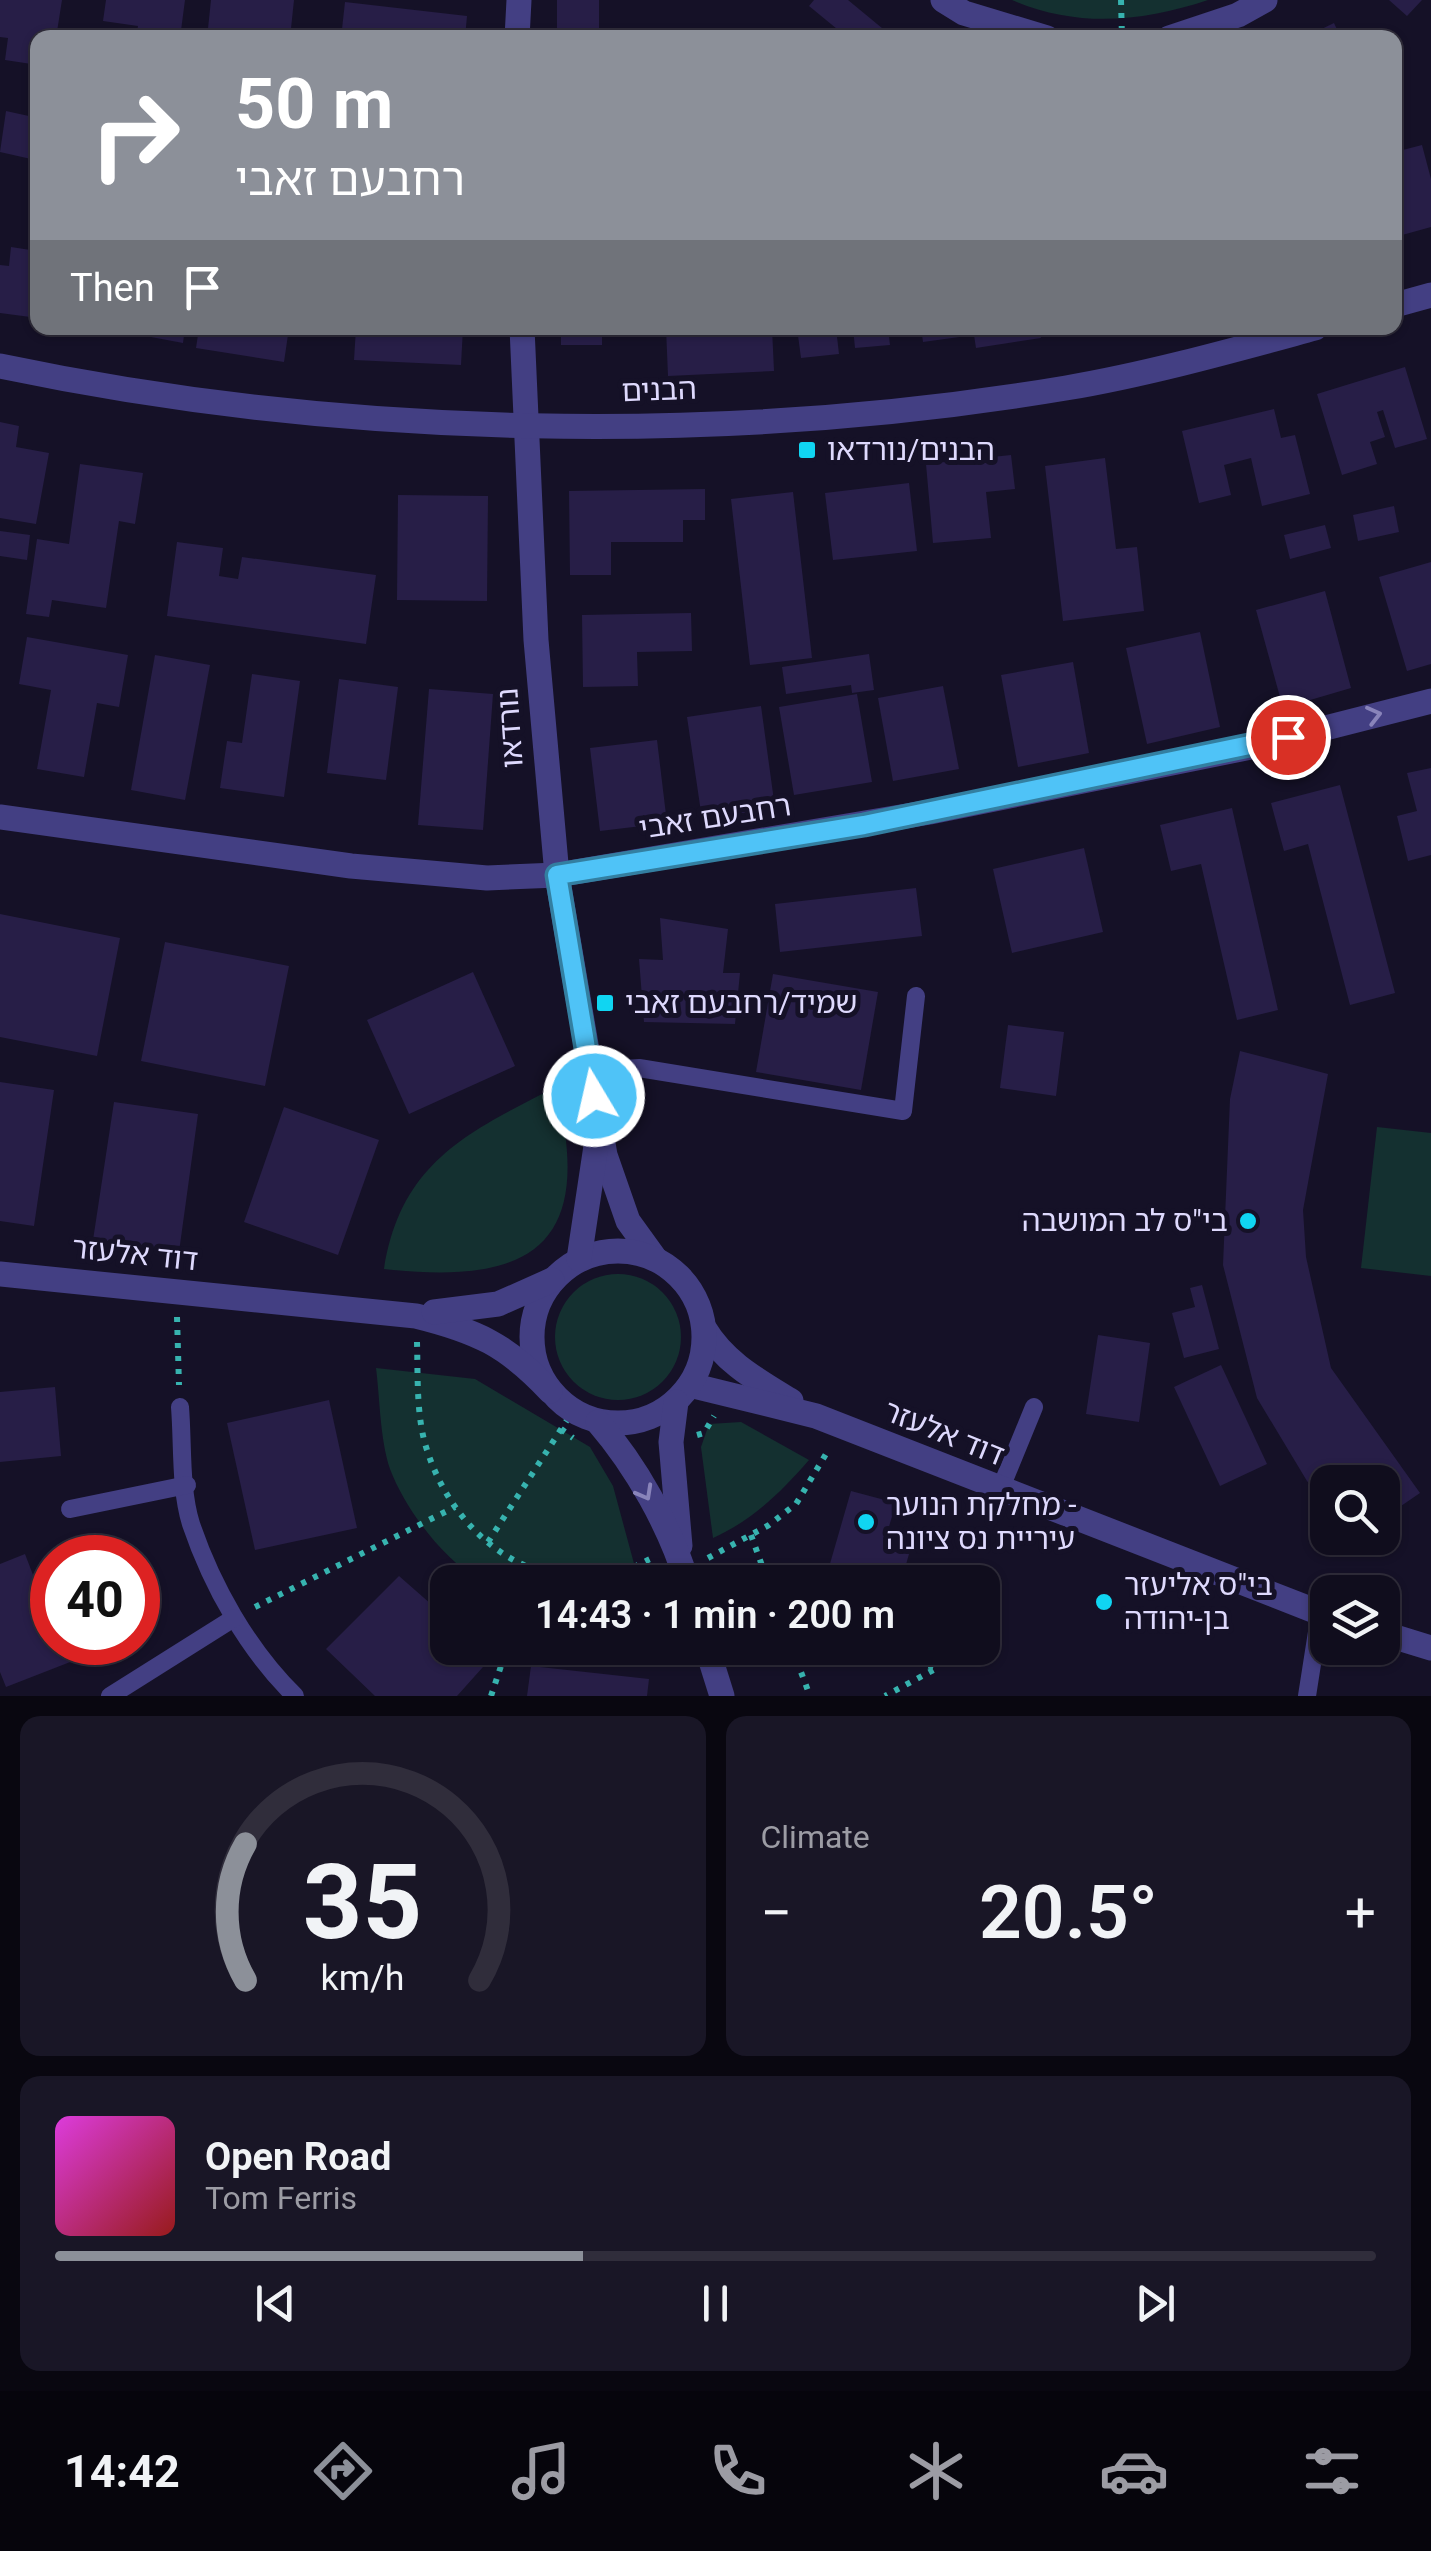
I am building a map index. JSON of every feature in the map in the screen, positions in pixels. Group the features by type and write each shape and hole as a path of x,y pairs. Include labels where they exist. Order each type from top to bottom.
{"street":[{"path":"517,30 519,0"},
{"path":"942,0 964,13 1020,30"},
{"path":"1194,30 1238,16 1265,0"},
{"path":"1402,303 1431,296"},
{"name":"נורדאו","path":"522,335 536,640 557,875 598,1121 616,1191 628,1220 654,1258"},
{"name":"הבנים","path":"0,366 246,407 528,423 653,424 919,408 1068,388 1286,335"},
{"name":"רחבעם זאבי","path":"0,817 351,866 487,878 557,875 930,812 1251,747 1431,701"},
{"name":"נורדאו","path":"579,1259 598,1121"},
{"path":"681,1565 672,1472 683,1393 702,1358 704,1328 696,1299 679,1275 654,1258 629,1250 604,1251 579,1259 552,1280 532,1323 532,1348 550,1391 572,1412 598,1422 639,1420 683,1393"},
{"name":"דוד אלעזר","path":"0,1274 416,1316 478,1334 505,1347 550,1391"},
{"name":"דוד אלעזר","path":"382,1312 478,1309 552,1280"},
{"name":"דוד אלעזר","path":"704,1328 716,1348 736,1366 816,1416 1310,1610"},
{"name":"דוד אלעזר","path":"683,1393 816,1416"},
{"path":"598,1422 620,1447 680,1565"},
{"path":"1400,1639 1431,1648"},
{"path":"712,1665 722,1696"}],"lane":[{"path":"590,1071 639,1068 903,1111 916,996"},
{"path":"180,1407 190,1521 234,1618 271,1672 295,1696"},
{"path":"1000,1490 1034,1407"},
{"path":"70,1509 187,1485"},
{"path":"110,1696 234,1618"},
{"path":"1307,1696 1314,1665"}],"path":[{"path":"1121,0 1122,30"},
{"path":"176,1291 180,1407"},
{"path":"416,1316 425,1446 440,1488 488,1542 522,1565"},
{"path":"488,1542 572,1412"},
{"path":"685,1565 751,1535 796,1504 843,1427"},
{"path":"234,1618 455,1507"},
{"path":"751,1535 762,1565"},
{"path":"491,1696 501,1665"},
{"path":"798,1665 810,1696"},
{"path":"885,1696 937,1668 926,1665"}],"green space":[{"path":"1012,0 1208,0 1159,13 1110,19 1061,15"},
{"path":"556,1087 566,1140 567,1184 559,1218 541,1243 515,1260 480,1270 384,1269 393,1232 423,1176 467,1136"},
{"path":"1377,1127 1431,1133 1431,1276 1361,1268"},
{"path":"618,1274 642,1279 662,1293 676,1313 681,1337 676,1361 662,1381 642,1395 618,1400 594,1395 574,1381 560,1361 555,1337 560,1313 574,1293 594,1279"},
{"path":"376,1368 475,1379 590,1447 613,1486 634,1565 459,1565 428,1533 406,1501 390,1469"},
{"path":"741,1422 809,1460 765,1504 713,1538 701,1447 709,1424"}],"building":[{"path":"0,0 62,0 57,30 30,30 30,64 5,60 8,38 0,37"},
{"path":"106,0 185,0 181,30 137,30 138,26 103,21"},
{"path":"211,0 294,0 291,30 208,30"},
{"path":"557,0 599,0 599,30 557,30"},
{"path":"814,0 848,0 884,30 838,30 809,6"},
{"path":"1389,0 1422,0 1407,16"},
{"path":"345,2 467,16 466,30 342,30"},
{"path":"6,111 30,116 30,159 0,152"},
{"path":"1422,145 1431,179 1431,227 1402,235 1402,150"},
{"path":"11,247 30,250 30,317 0,313 0,265 9,266"},
{"path":"140,335 184,335 183,343"},
{"path":"198,335 288,335 284,362 196,348"},
{"path":"356,335 463,335 461,365 354,360"},
{"path":"561,335 602,335 602,345 561,345"},
{"path":"666,335 772,335 774,371 668,376"},
{"path":"798,335 837,335 839,354 801,358"},
{"path":"854,335 889,335 890,345 855,348"},
{"path":"922,335 974,335 923,342"},
{"path":"974,335 1041,338 976,348"},
{"path":"1405,367 1427,439 1395,448 1383,410 1377,412 1385,437 1370,442 1377,464 1342,475 1317,394"},
{"path":"1274,409 1281,438 1295,435 1310,494 1262,506 1251,458 1224,465 1231,495 1199,503 1182,431"},
{"path":"0,422 19,426 16,447 49,453 36,524 0,518"},
{"path":"1011,455 1015,489 986,492 991,538 933,543 926,464"},
{"path":"1105,458 1116,549 1137,547 1144,611 1063,621 1045,466"},
{"path":"80,464 143,473 135,524 119,521 106,608 52,600 49,617 26,614 37,539 69,544"},
{"path":"909,483 917,551 833,560 825,493"},
{"path":"705,489 705,520 683,520 683,542 611,542 611,575 570,575 569,491"},
{"path":"793,492 812,658 750,665 731,499"},
{"path":"398,495 488,496 487,601 397,600"},
{"path":"1394,506 1399,532 1358,541 1353,515"},
{"path":"1325,525 1331,548 1290,559 1284,535"},
{"path":"0,531 30,535 27,560 0,556"},
{"path":"177,542 223,548 219,576 238,579 242,557 376,575 366,644 167,616"},
{"path":"1431,562 1431,664 1407,671 1379,577"},
{"path":"1325,591 1351,688 1283,708 1256,610"},
{"path":"691,613 692,651 637,652 638,686 583,687 582,615"},
{"path":"1200,632 1220,727 1147,744 1126,648"},
{"path":"27,637 128,655 119,707 97,703 84,777 37,769 51,690 19,684"},
{"path":"869,654 874,690 852,693 851,685 786,694 782,667"},
{"path":"155,655 210,665 185,800 131,790"},
{"path":"1073,662 1089,753 1018,767 1001,675"},
{"path":"252,674 300,681 284,797 220,788 227,741 242,743"},
{"path":"339,679 398,687 386,780 327,773"},
{"path":"943,686 959,769 893,781 878,698"},
{"path":"429,689 493,694 483,830 418,825"},
{"path":"857,694 872,782 794,795 779,707"},
{"path":"761,706 775,808 702,819 687,717"},
{"path":"657,740 667,823 600,831 590,748"},
{"path":"1431,768 1431,855 1408,861 1397,816 1417,811 1407,773"},
{"path":"1340,785 1395,993 1350,1005 1308,844 1284,851 1271,803"},
{"path":"1232,808 1278,1010 1237,1020 1201,864 1171,871 1160,825"},
{"path":"1084,848 1103,932 1012,953 993,869"},
{"path":"916,888 922,936 780,952 775,904"},
{"path":"0,914 120,938 97,1056 0,1037"},
{"path":"660,918 728,929 723,973 740,973 735,1024 644,1022 639,959 663,960"},
{"path":"165,942 289,966 265,1086 141,1061"},
{"path":"473,972 515,1066 409,1114 367,1020"},
{"path":"773,974 878,992 861,1090 756,1072"},
{"path":"1008,1025 1064,1032 1056,1096 1000,1088"},
{"path":"1240,1051 1328,1074 1303,1210 1306,1257 1331,1368 1420,1493 1400,1507 1400,1465 1310,1465 1310,1485 1257,1398 1223,1265 1230,1099"},
{"path":"0,1082 54,1090 34,1226 0,1221"},
{"path":"114,1102 198,1114 179,1252 93,1240"},
{"path":"284,1107 379,1140 338,1255 244,1222"},
{"path":"1202,1285 1219,1349 1184,1358 1172,1313 1195,1307 1190,1288"},
{"path":"1098,1335 1150,1343 1139,1422 1086,1414"},
{"path":"1221,1365 1267,1464 1220,1486 1174,1387"},
{"path":"55,1387 61,1456 0,1462 0,1392"},
{"path":"329,1400 357,1528 255,1550 227,1423"},
{"name":"מחלקת הנוער - עיריית נס ציונה","path":"851,1491 896,1503 885,1540 911,1547 906,1565 830,1565"},
{"path":"25,1554 30,1567 30,1665 62,1665 6,1687 0,1672 0,1564"},
{"path":"399,1576 430,1603 430,1665 485,1665 457,1696 375,1696 326,1649"},
{"path":"531,1666 649,1679 647,1696 527,1696"}],"place":[{"name":"הבנים/נורדאו","path":"807,450"},
{"name":"שמיד/רחבעם זאבי","path":"605,1003"},
{"name":"בי\"ס לב המושבה","path":"1248,1221"},
{"name":"מחלקת הנוער - עיריית נס ציונה","path":"866,1522"},
{"name":"בי\"ס אליעזר בן-יהודה","path":"1104,1602"}],"route":[{"path":"594,1096 557,875 864,825 1288,737"}]}
